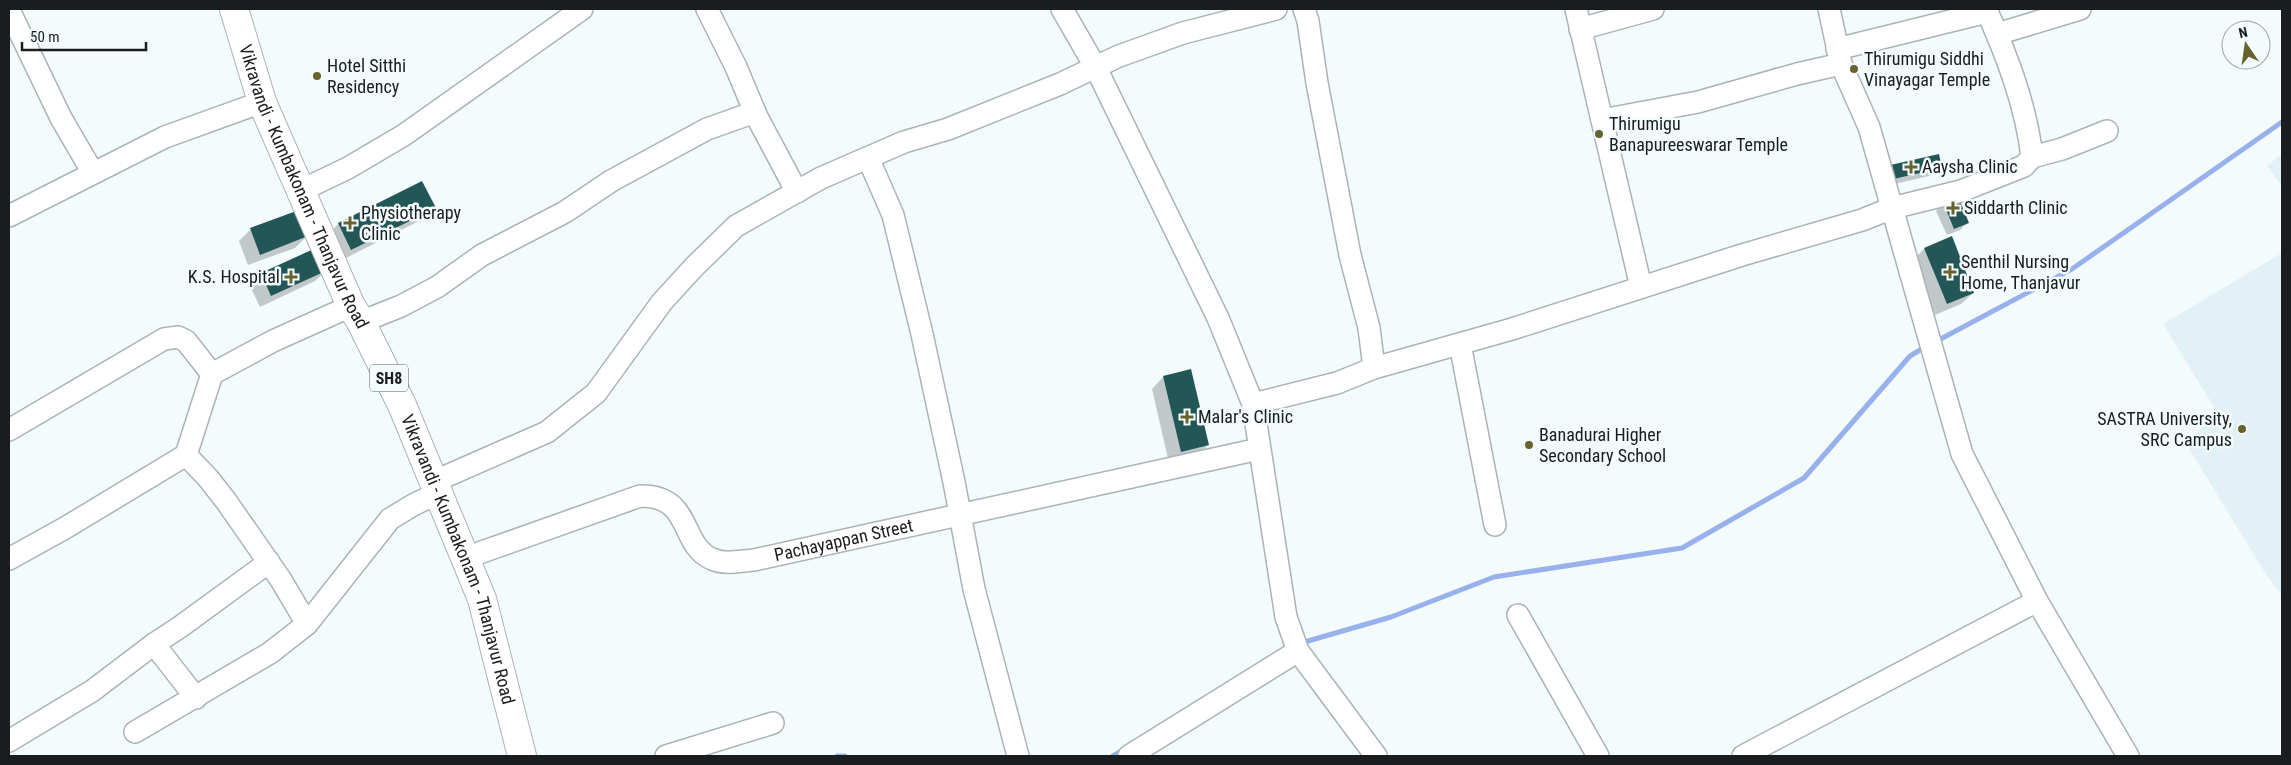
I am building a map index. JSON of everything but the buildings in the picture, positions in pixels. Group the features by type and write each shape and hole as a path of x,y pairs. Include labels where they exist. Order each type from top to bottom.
{"main road":[{"name":"Vikravandi - Kumbakonam - Thanjavur Road","path":"234,9 262,102 356,314 402,405 482,600 522,756"}],"street":[{"path":"300,191 348,168 404,135 582,9"},
{"path":"707,9 736,67 755,112 797,192"},
{"path":"1062,9 1096,68 1218,318 1253,404 1286,617 1298,651 1376,756"},
{"path":"135,732 270,654 307,624 390,519 436,488 547,432 596,393 662,302 694,266 736,226 821,178 904,142 948,129 1096,68 1119,56 1183,33 1276,9"},
{"path":"1304,9 1308,21 1319,92 1350,255 1369,328 1374,368"},
{"path":"1642,287 1578,19 1653,9"},
{"path":"1829,9 1839,56 1869,127 1962,454 2037,601 2128,756"},
{"path":"1997,34 2080,9"},
{"path":"1602,120 1698,102 1796,74 1839,56 1986,10 2022,99 2030,134 2032,157"},
{"path":"11,18 61,118 93,172"},
{"path":"9,216 164,137 262,102"},
{"path":"9,559 186,455 212,374 273,341 356,314 401,306 438,287 482,255 564,212 611,182 707,129 755,112"},
{"path":"1253,404 1337,383 1374,368 1512,329 1742,255 1862,220 1892,208 1961,191 2024,166 2032,157 2062,149 2107,131"},
{"path":"868,158 893,215 922,334 954,482 974,590 1018,756"},
{"path":"9,430 164,339 178,337 186,341 212,374"},
{"path":"1460,344 1495,525"},
{"name":"Pachayappan Street","path":"465,558 640,496 654,496 669,502 678,512 700,550 711,559 730,563 754,560 1259,449"},
{"path":"186,455 208,478 226,501 269,562 307,624"},
{"path":"9,741 92,691 269,562"},
{"path":"1743,756 2037,601"},
{"path":"1518,615 1598,756"},
{"path":"154,644 196,698"},
{"path":"1129,756 1164,746 1298,651"},
{"path":"666,756 773,722"}],"shaded area":[{"path":"2282,154 2282,186 2267,166"},
{"name":"SASTRA University, SRC Campus","path":"2282,253 2282,596 2262,568 2185,442 2219,415 2163,324"}],"waterway":[{"path":"1935,342 2072,269 2282,122"},
{"path":"1301,643 1391,617 1494,577 1682,548 1804,478 1910,356 1925,347"},
{"path":"1113,756 1123,750"},
{"path":"837,756 845,756"}],"place":[{"name":"Thirumigu Siddhi Vinayagar Temple","path":"1854,69"},
{"name":"Hotel Sitthi Residency","path":"317,76"},
{"name":"Thirumigu Banapureeswarar Temple","path":"1599,134"},
{"name":"Aaysha Clinic","path":"1911,167"},
{"name":"Siddarth Clinic","path":"1953,208"},
{"name":"Physiotherapy Clinic","path":"350,223"},
{"name":"Senthil Nursing Home, Thanjavur","path":"1950,272"},
{"name":"K.S. Hospital","path":"291,277"},
{"name":"Malar's Clinic","path":"1187,417"},
{"name":"SASTRA University, SRC Campus","path":"2242,429"},
{"name":"Banadurai Higher Secondary School","path":"1529,445"}]}
